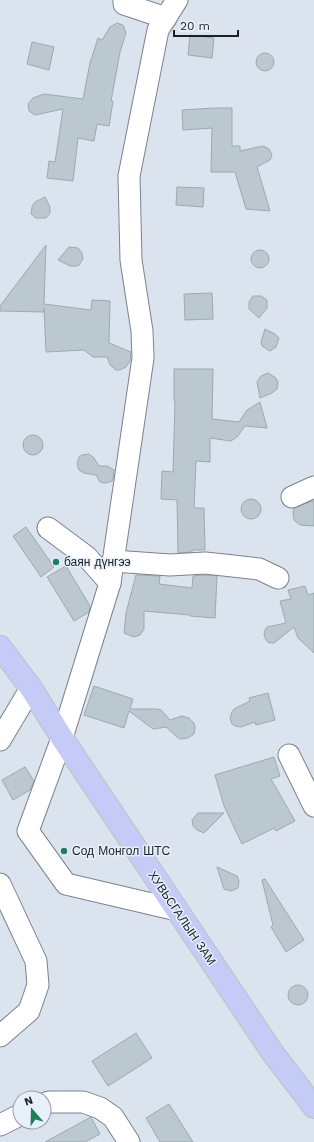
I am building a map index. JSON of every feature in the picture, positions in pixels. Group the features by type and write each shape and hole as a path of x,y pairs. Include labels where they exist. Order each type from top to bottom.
{"main road":[{"name":"ХУВЬСГАЛЫН ЗАМ","path":"0,647 31,688 62,738 272,1052 314,1107"}],"street":[{"path":"124,0 124,4 166,18"},
{"path":"177,910 66,884 28,831 62,738 110,583 143,358 142,331 131,260 128,176 158,30 178,0"},
{"path":"292,497 314,487"},
{"path":"48,528 87,557 110,583"},
{"path":"113,561 170,564 205,563 259,569 278,578"},
{"path":"0,740 31,688"},
{"path":"289,754 314,806"},
{"path":"0,884 36,961 38,985 29,1011 0,1036"},
{"path":"52,1102 83,1102 100,1108 113,1117 129,1142"},
{"path":"0,1125 12,1119"}],"building":[{"path":"117,23 123,25 126,33 120,52 111,101 113,101 109,126 97,124 94,141 78,138 73,181 47,178 49,161 55,162 63,109 35,115 29,111 28,104 33,98 44,94 83,99 90,63 98,38 102,40 110,27"},
{"path":"190,35 214,38 212,58 188,55"},
{"path":"32,42 54,47 49,70 27,64"},
{"path":"265,53 271,56 274,62 271,68 265,71 259,68 256,62 259,56"},
{"path":"232,108 232,146 240,146 240,151 263,146 269,149 272,155 270,160 257,167 270,211 246,209 235,172 211,172 212,128 183,130 182,110"},
{"path":"177,187 204,188 203,207 176,205"},
{"path":"45,197 50,207 50,213 46,218 36,218 31,214 32,207 35,202"},
{"path":"46,245 44,304 91,310 92,300 110,301 109,343 131,352 130,361 126,367 116,370 110,365 107,357 93,357 84,350 46,352 44,308 44,312 0,311 0,306"},
{"path":"69,247 78,248 82,253 83,259 77,266 70,266 58,260"},
{"path":"260,250 266,253 269,259 266,265 260,268 254,265 251,259 254,253"},
{"path":"212,293 213,319 185,320 184,294"},
{"path":"253,296 261,296 267,300 267,308 259,318 249,309 249,302"},
{"path":"265,329 275,334 279,338 276,347 270,351 262,346 261,342"},
{"path":"174,369 213,369 212,419 239,422 247,410 260,402 267,428 245,426 237,437 231,441 210,438 210,462 196,461 194,508 204,508 205,550 192,550 192,552 178,553 177,500 161,499 162,471 173,472 175,401"},
{"path":"268,373 276,378 278,382 277,389 260,398 257,382 261,376"},
{"path":"29,435 37,435 43,441 43,449 37,455 29,455 23,449 23,441"},
{"path":"89,454 94,458 99,466 107,466 114,470 113,480 104,483 100,482 96,475 84,473 79,470 77,464 79,457"},
{"path":"247,499 255,499 261,505 261,513 255,519 247,519 241,513 241,505"},
{"path":"314,501 314,526 300,525 294,520 294,508"},
{"path":"26,527 54,567 41,577 13,536"},
{"path":"66,566 90,606 89,612 74,621 47,577"},
{"path":"136,575 160,576 159,584 192,588 193,576 217,576 215,618 144,611 144,629 140,635 134,637 124,633 126,613"},
{"path":"305,586 308,595 314,593 314,653 298,638 294,627 274,643 269,643 264,635 267,627 286,623 280,601 291,599 288,590"},
{"path":"94,686 133,699 130,709 161,710 170,720 182,716 189,718 194,723 194,734 188,738 180,739 166,727 153,729 129,711 124,728 84,715"},
{"path":"268,693 275,720 256,725 255,722 241,727 232,724 230,718 234,709 250,701 249,698"},
{"path":"274,757 280,776 271,779 295,821 276,831 274,828 242,844 224,806 215,775"},
{"path":"25,767 34,781 30,790 13,800 2,780"},
{"path":"198,813 224,813 204,833 197,830 193,826 192,820"},
{"path":"217,867 237,876 239,881 238,888 231,891 224,889"},
{"path":"265,879 304,940 286,952 271,927 273,925 262,880"},
{"path":"298,985 305,988 308,995 305,1002 298,1005 291,1002 288,995 291,988"},
{"path":"136,1033 152,1058 108,1086 92,1061"},
{"path":"169,1104 193,1142 160,1142 146,1118"},
{"path":"91,1117 100,1134 85,1142 45,1142"}],"place":[{"name":"баян дүнгээ","path":"56,562"},
{"name":"Сод Монгол ШТС","path":"64,851"}]}
